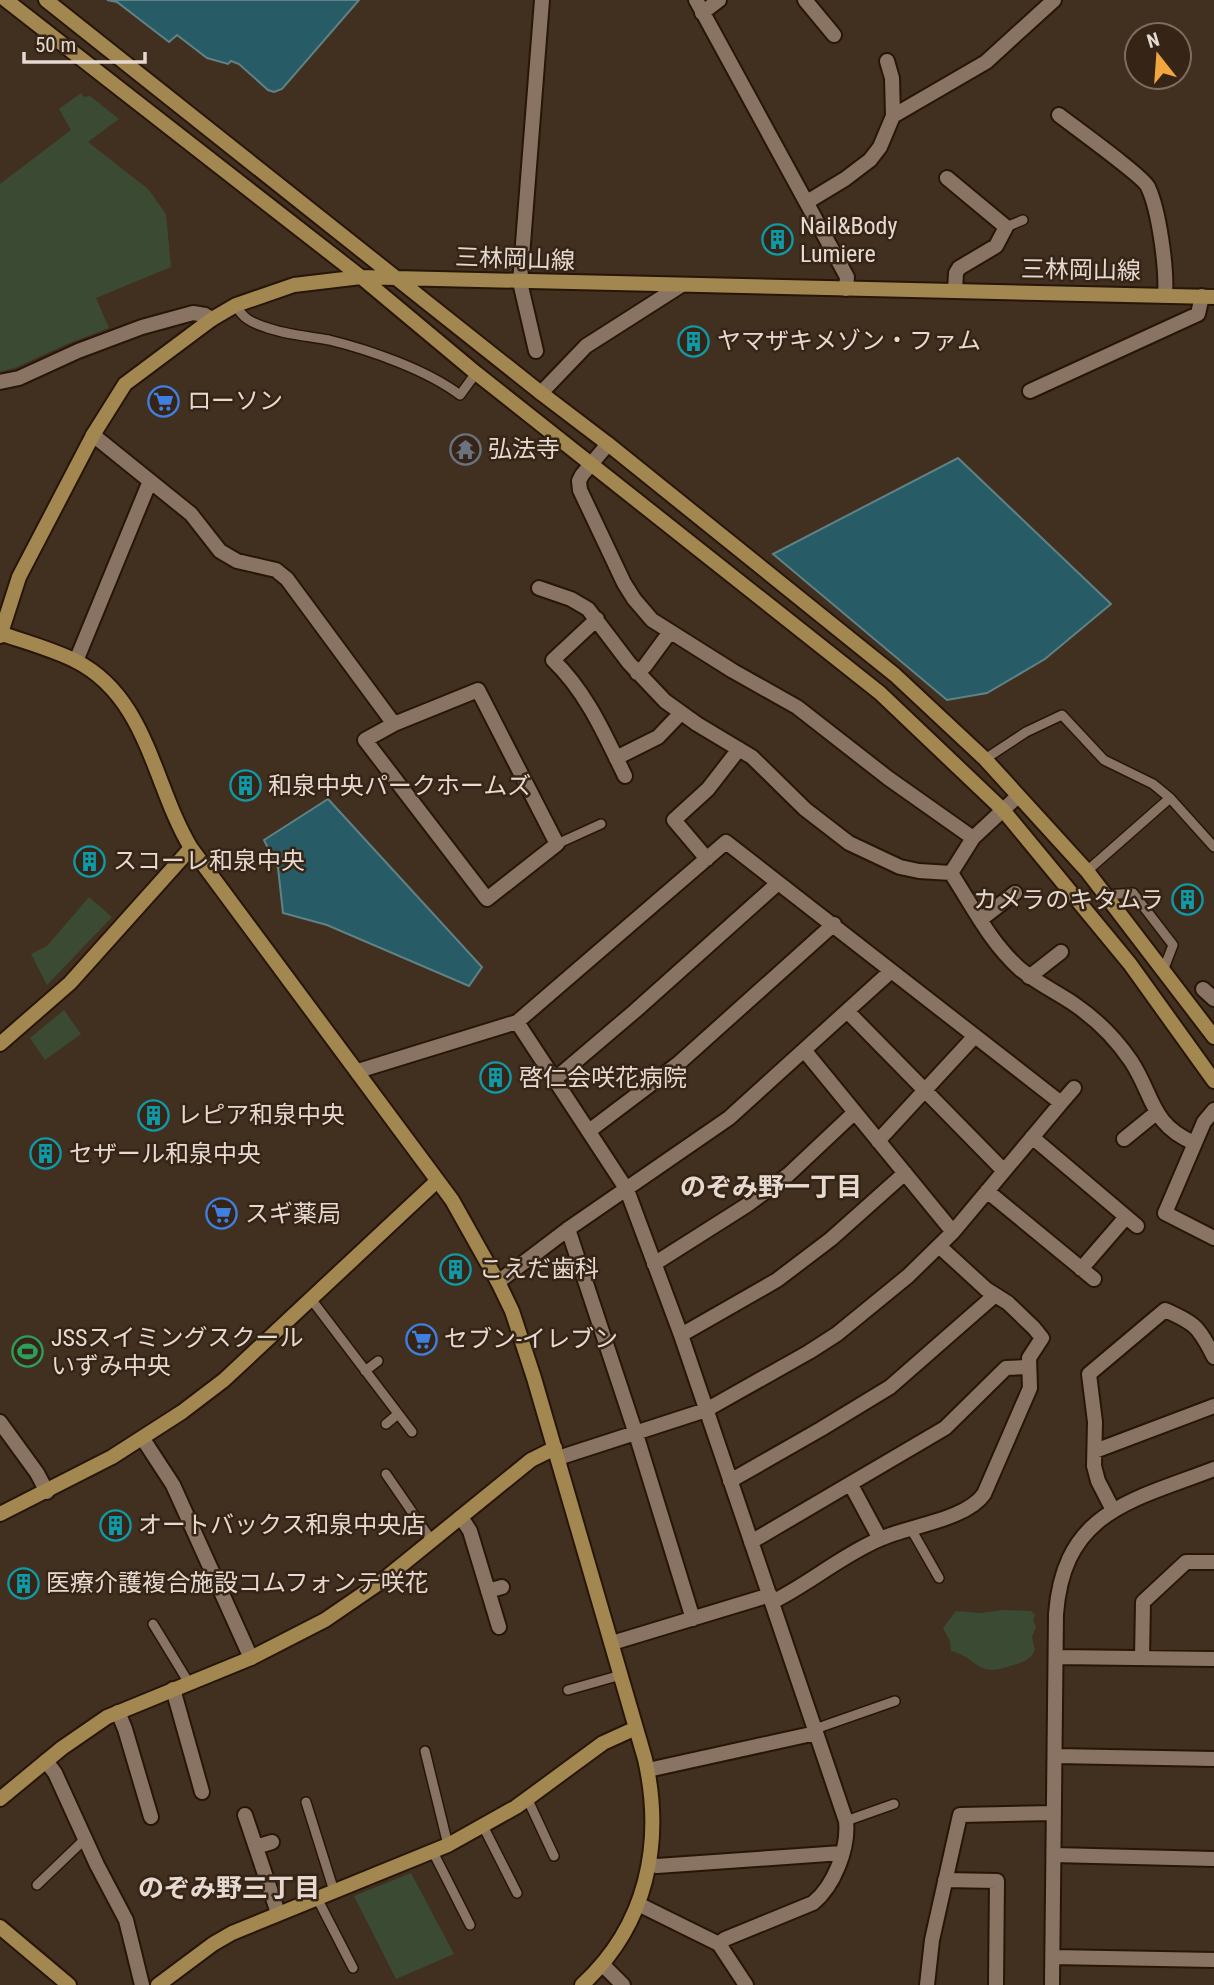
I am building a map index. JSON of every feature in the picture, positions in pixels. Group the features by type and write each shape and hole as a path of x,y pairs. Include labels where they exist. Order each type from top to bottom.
{"street":[{"path":"6,0 361,277 476,373 880,693 1003,810 1129,964 1214,1081"},
{"path":"46,0 608,444 895,675 985,758 1087,871 1214,1037"},
{"path":"536,351 520,282 542,0"},
{"path":"719,0 699,6 847,278 846,289"},
{"path":"805,0 834,35"},
{"path":"893,116 986,62 1054,0"},
{"path":"807,202 845,179 870,160 880,148 893,116 892,78 887,61"},
{"path":"1059,115 1148,185 1160,232 1166,280 1165,295"},
{"path":"947,178 1006,227 996,246 959,268 955,290"},
{"path":"951,203 962,190"},
{"name":"三林岡山線","path":"0,634 19,577 93,435 125,384 212,319 236,305 294,285 361,277 1208,296"},
{"path":"541,393 586,346 680,286"},
{"path":"1030,391 1198,314 1208,296"},
{"path":"0,382 19,378 78,351 142,327 193,313 212,319"},
{"path":"93,435 191,514 220,551 228,557 276,570 287,579 394,724"},
{"path":"608,444 579,481 580,490 634,599 652,620 797,707 888,778 973,838"},
{"path":"76,661 150,481"},
{"path":"539,587 571,599 588,609 637,673 665,701 770,772 805,809 849,843 900,867 951,873"},
{"path":"597,619 552,660 586,698 625,775"},
{"path":"637,673 670,632"},
{"path":"0,634 76,661 108,684 133,714 181,832 191,848 358,1071 466,1222 512,1311 612,1643 648,1770 653,1805 650,1864 638,1904 617,1943 582,1985"},
{"path":"478,690 558,844 487,899 365,740 394,724 478,690"},
{"path":"616,758 658,737 681,713"},
{"path":"706,859 674,820 708,789 739,749"},
{"path":"951,873 973,838 1018,796"},
{"path":"358,1071 517,1022 726,842 1061,1103"},
{"path":"0,1044 70,982 191,848"},
{"path":"951,873 1002,951 1029,976 1090,1016 1117,1042 1131,1061 1156,1113 1172,1130 1194,1143"},
{"path":"555,1079 778,883"},
{"path":"980,920 1015,892"},
{"path":"589,1131 679,1063 834,925"},
{"path":"1029,976 1061,952"},
{"path":"498,1282 729,1118 890,972"},
{"path":"847,1011 1004,1171"},
{"path":"517,1022 627,1190 681,1335 846,1821 842,1853 822,1896 813,1903 725,1938 719,1944"},
{"path":"878,1141 974,1037"},
{"path":"804,1050 953,1232"},
{"path":"0,1799 80,1735 118,1712 251,1658 325,1620 382,1581 531,1460 636,1434 706,1410 837,1334 908,1276 953,1232 1074,1088"},
{"path":"1214,1110 1204,1122 1194,1143 1165,1213 1214,1238"},
{"path":"654,1264 747,1205 788,1175 855,1112"},
{"path":"1124,1139 1156,1113"},
{"path":"1032,1138 1131,1222 1081,1269"},
{"path":"681,1335 777,1280 831,1238 905,1173"},
{"path":"0,1514 47,1492 143,1438 224,1380 437,1181"},
{"path":"987,1191 1094,1279"},
{"path":"568,1230 636,1434 693,1619"},
{"path":"612,1643 771,1599 880,1539 942,1520 979,1502 1030,1388 1029,1358 1042,1338 1009,1303 995,1296 939,1246"},
{"path":"730,1481 890,1387 995,1296"},
{"path":"1113,1510 1098,1481 1094,1466 1095,1422 1089,1374 1165,1310 1186,1319 1202,1332 1214,1357"},
{"path":"751,1542 945,1428 1006,1368 1028,1367"},
{"path":"1095,1451 1214,1406"},
{"path":"0,1422 47,1492"},
{"path":"143,1438 173,1485 251,1658"},
{"path":"1052,1985 1057,1599 1064,1565 1089,1529 1113,1510 1214,1469"},
{"path":"852,1485 880,1539"},
{"path":"461,1517 470,1531 495,1589 499,1627"},
{"path":"1142,1658 1143,1602 1186,1562 1214,1562"},
{"path":"1056,1657 1214,1659"},
{"path":"173,1689 202,1792"},
{"path":"118,1712 151,1817"},
{"path":"158,1985 232,1933 448,1845 527,1798 603,1743 636,1728"},
{"path":"648,1770 815,1731"},
{"path":"1056,1756 1214,1759"},
{"path":"194,1763 209,1758"},
{"path":"46,1761 55,1773 126,1920 142,1985"},
{"path":"927,1985 932,1940 960,1815 1054,1814"},
{"path":"246,1815 278,1913"},
{"path":"256,1847 272,1842"},
{"path":"650,1864 657,1866 842,1853"},
{"path":"1054,1856 1214,1859"},
{"path":"946,1880 997,1881 996,1985"},
{"path":"638,1904 719,1944 746,1985"},
{"path":"0,1927 69,1985"},
{"path":"1053,1957 1214,1959"},
{"path":"602,1964 624,1985"}],"lane":[{"path":"1006,227 1023,220"},
{"path":"236,305 242,316 265,327 332,341 363,351 421,373 460,395 476,373"},
{"path":"985,758 1026,732 1062,715 1104,760 1153,784 1170,798 1214,847"},
{"path":"1087,871 1170,798"},
{"path":"558,844 601,824"},
{"path":"1106,895 1133,893 1173,945 1163,971"},
{"path":"311,1299 412,1432"},
{"path":"365,1371 378,1361"},
{"path":"386,1424 398,1414"},
{"path":"386,1474 432,1541"},
{"path":"911,1529 939,1578"},
{"path":"153,1624 189,1683"},
{"path":"568,1690 621,1675"},
{"path":"815,1731 895,1701"},
{"path":"425,1751 448,1845"},
{"path":"527,1798 554,1856"},
{"path":"306,1802 334,1891"},
{"path":"846,1821 894,1804"},
{"path":"483,1826 517,1893"},
{"path":"37,1885 85,1839"},
{"path":"433,1852 470,1925"},
{"path":"317,1898 352,1968"}],"green space":[{"path":"81,93 84,97 90,96 119,119 88,142 148,189 166,214 171,267 96,298 109,328 0,372 0,184 71,130 59,109"},
{"path":"89,897 112,917 47,985 31,954 47,946"},
{"path":"64,1010 81,1034 45,1060 30,1038"},
{"path":"956,1611 980,1613 1031,1611 1035,1615 1033,1620 1036,1627 1032,1637 1035,1650 1029,1658 992,1670 951,1651 950,1641 943,1628"},
{"path":"411,1873 454,1954 396,1979 354,1896"}],"water":[{"path":"107,0 359,0 282,89 274,92 268,90 239,64 207,58 177,35 169,42 117,2"},
{"path":"958,458 1111,604 1045,659 987,693 947,700 773,554"},
{"path":"328,799 482,967 469,986 327,925 283,913 278,868 264,840"}],"place":[{"name":"Nail&Body Lumiere","path":"777,240"},
{"name":"ヤマザキメゾン・ファム","path":"694,341"},
{"name":"ローソン","path":"164,401"},
{"name":"弘法寺","path":"465,449"},
{"name":"和泉中央パークホームズ","path":"245,786"},
{"name":"スコーレ和泉中央","path":"90,861"},
{"name":"カメラのキタムラ","path":"1187,900"},
{"name":"啓仁会咲花病院","path":"496,1078"},
{"name":"レピア和泉中央","path":"154,1115"},
{"name":"セザール和泉中央","path":"46,1154"},
{"name":"スギ薬局","path":"222,1214"},
{"name":"こえだ歯科","path":"456,1269"},
{"name":"セブン-イレブン","path":"421,1339"},
{"name":"JSSスイミングスクール いずみ中央","path":"28,1352"},
{"name":"オートバックス和泉中央店","path":"115,1525"},
{"name":"医療介護複合施設コムフォンテ咲花","path":"23,1583"}],"district":[{"name":"のぞみ野一丁目","path":"771,1187"},
{"name":"のぞみ野三丁目","path":"229,1888"}]}
